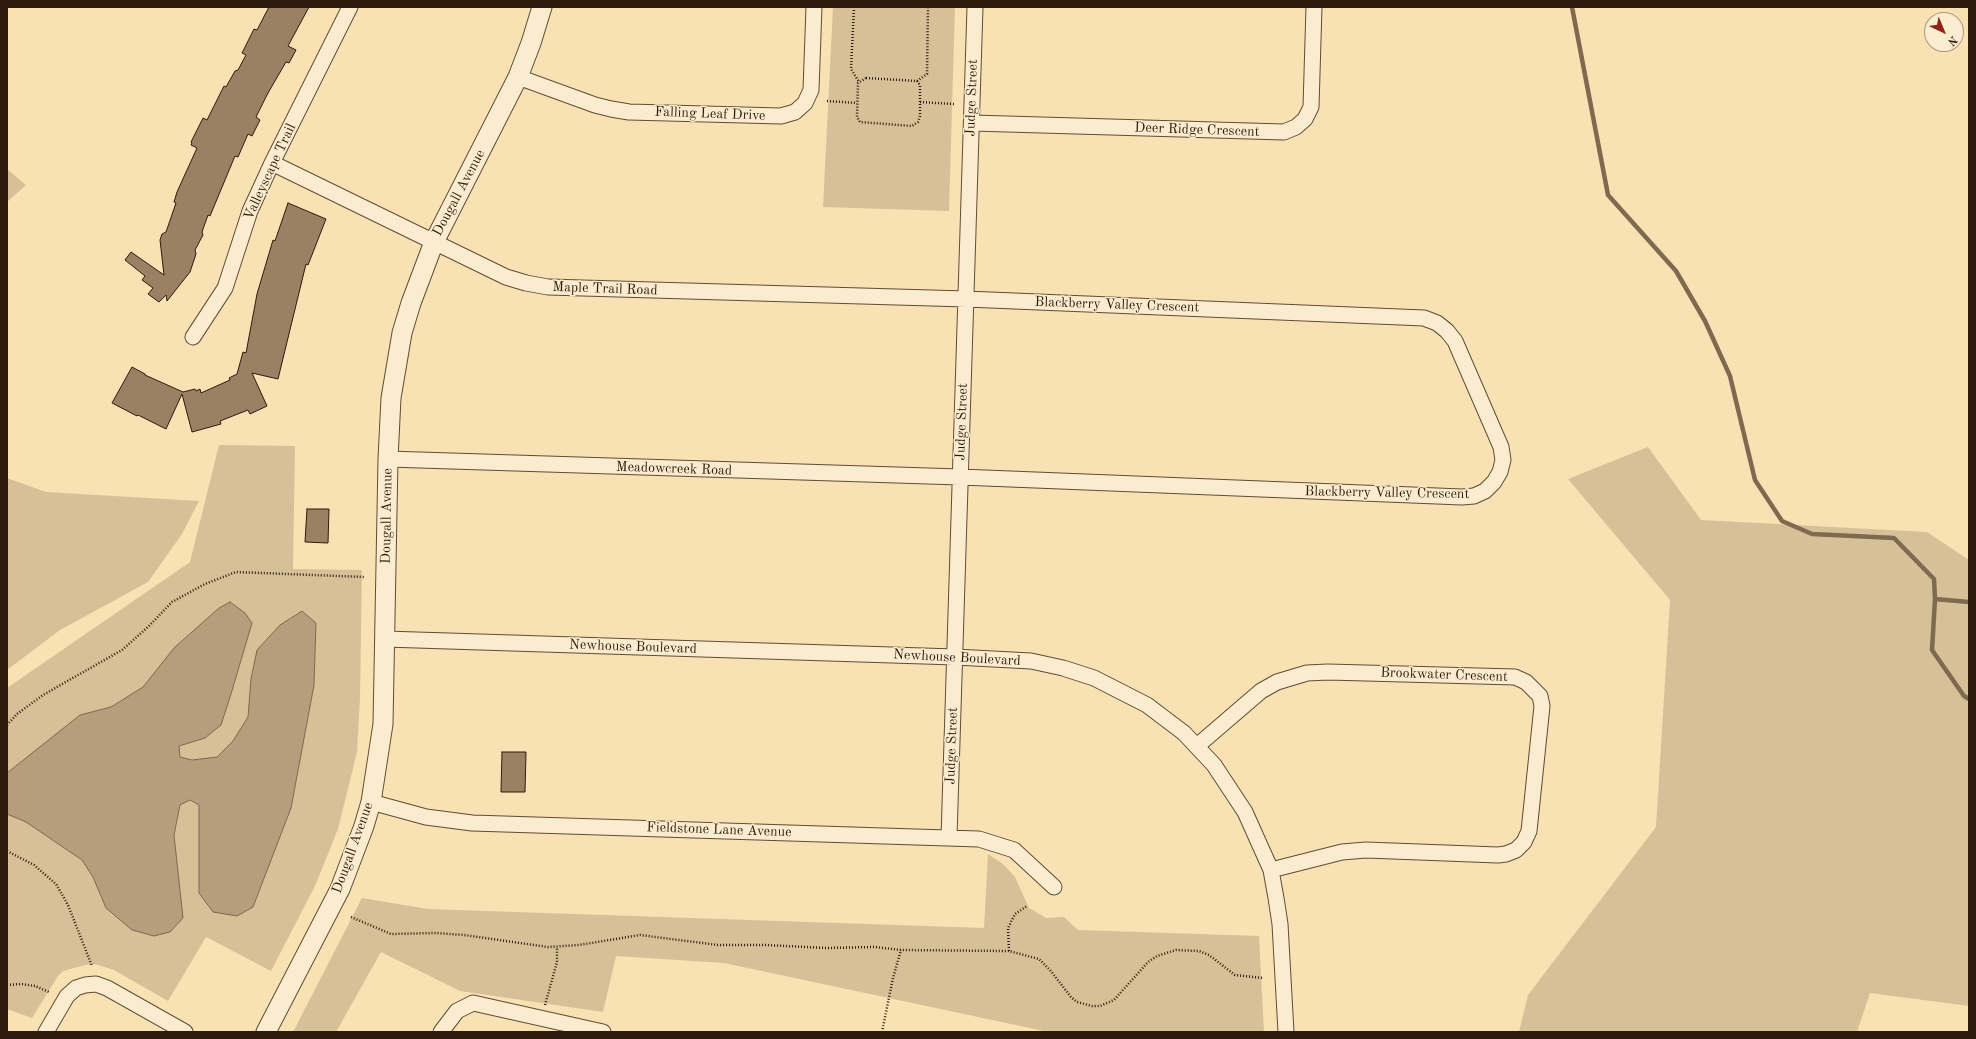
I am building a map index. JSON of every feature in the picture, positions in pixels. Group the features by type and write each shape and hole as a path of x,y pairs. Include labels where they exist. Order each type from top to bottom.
{"street":[{"name":"Valleyscape Trail","path":"193,337 225,288 250,211 272,163 350,7"},
{"name":"Dougall Avenue","path":"266,1032 340,889 364,826 371,802 384,724 388,459 391,398 402,334 411,302 434,242 518,77 531,43 542,7"},
{"name":"Falling Leaf Drive","path":"518,77 595,105 617,110 781,116 795,112 805,103 811,90 814,7"},
{"name":"Judge Street","path":"949,837 975,7"},
{"name":"Deer Ridge Crescent","path":"972,122 1284,132 1296,127 1305,119 1311,107 1314,7"},
{"name":"Maple Trail Road","path":"272,163 506,277 526,283 548,287 966,299"},
{"name":"Blackberry Valley Crescent","path":"960,477 1462,497 1474,496 1485,491 1494,482 1500,472 1503,460 1502,447 1455,341 1447,331 1437,323 1424,318 966,299"},
{"name":"Meadowcreek Road","path":"388,459 960,477"},
{"name":"Newhouse Boulevard","path":"385,640 955,657 1031,661 1063,668 1094,678 1147,705 1184,733 1197,746 1226,782 1245,812 1271,870 1280,924 1286,1032"},
{"name":"Brookwater Crescent","path":"1197,746 1261,691 1284,679 1307,673 1336,672 1515,677 1526,682 1540,696 1542,706 1530,831 1524,842 1516,850 1506,854 1498,854 1366,850 1342,852 1271,870"},
{"name":"Fieldstone Lane Avenue","path":"371,802 426,817 472,823 979,839 1014,850 1054,886"},
{"path":"46,1032 67,996 76,988 85,984 96,984 107,988 185,1032"},
{"path":"441,1032 457,1011 473,1003 603,1032"}],"path":[{"path":"854,7 851,69 859,82 857,117 860,122 912,126 919,120 920,85 917,81"},
{"path":"859,82 866,78 917,81 927,74 928,7"},
{"path":"827,101 858,103"},
{"path":"920,102 954,104"},
{"path":"7,725 17,714 43,695 122,650 149,626 172,602 205,584 236,572 364,577"},
{"path":"7,851 34,865 56,884 80,932 92,966"},
{"path":"1009,952 1008,928 1015,914 1026,906"},
{"path":"351,917 391,934 436,933 464,935 548,948 640,935 718,945 766,945 826,948 876,947 901,950 1009,952 1039,959 1050,970 1071,997 1077,1002 1092,1006 1100,1006 1114,1000 1148,962 1157,956 1176,950 1199,951 1209,955 1235,975 1262,978"},
{"path":"541,1018 557,962 557,947"},
{"path":"882,1032 893,978 901,950"},
{"path":"7,985 21,984 35,986 49,992"}],"shaded area":[{"path":"833,7 955,7 949,211 823,207"},
{"path":"7,169 26,185 7,202"},
{"path":"219,445 295,446 293,569 362,570 360,698 357,752 338,829 315,886 271,971 206,937 168,1001 114,970 95,964 85,965 63,971 58,976 32,1018 7,1009 7,688 190,562"},
{"path":"1648,447 1701,520 1927,532 1969,560 1969,1006 1870,993 1857,1032 1519,1032 1528,995 1656,827 1670,600 1568,479"},
{"path":"7,478 46,492 199,501 182,534 148,582 60,630 7,670"},
{"path":"230,602 245,613 252,623 221,725 205,738 179,746 180,757 192,760 217,757 233,741 248,717 251,679 257,650 280,625 302,611 316,623 314,685 291,808 253,907 237,916 213,912 199,893 199,805 190,800 180,805 174,835 183,918 170,932 154,936 132,930 106,908 93,877 82,860 26,822 7,814 7,773 80,715 111,707 143,687 174,648 219,608"},
{"path":"988,854 1003,864 1015,877 1029,908 1046,918 1064,917 1078,930 1259,936 1264,1032 1044,1031 724,963 616,956 603,1012 460,991 381,952 336,1032 293,1032 362,898 428,909 984,928"}],"building":[{"path":"269,7 309,7 288,46 296,50 289,63 286,62 268,93 256,117 260,120 252,136 248,134 238,157 235,156 210,216 208,215 202,232 203,235 195,250 196,254 190,272 167,301 166,295 159,302 148,294 153,288 142,280 145,276 125,260 131,252 164,275 160,240 162,234 166,232 176,203 174,202 177,192 197,148 191,145 191,142 203,118 207,120 224,86 226,87 235,71 238,70 246,55 242,53 254,29 257,30"},
{"path":"288,203 326,219 308,265 306,264 278,379 252,373 267,406 250,414 248,410 220,421 221,424 192,432 182,394 166,429 112,403 132,367 145,375 183,392 195,389 196,391 200,389 201,393 230,380 229,378 237,374 243,352 246,353 257,294 273,240 275,241"},
{"path":"307,509 329,509 328,543 305,542"},
{"path":"502,752 526,752 525,792 501,792"}],"waterway":[{"path":"1572,7 1608,195 1676,271 1705,321 1730,376 1755,480 1782,521 1812,534 1894,538 1934,579 1935,599 1932,650 1964,696 1969,699"},
{"path":"1935,599 1969,602"}]}
